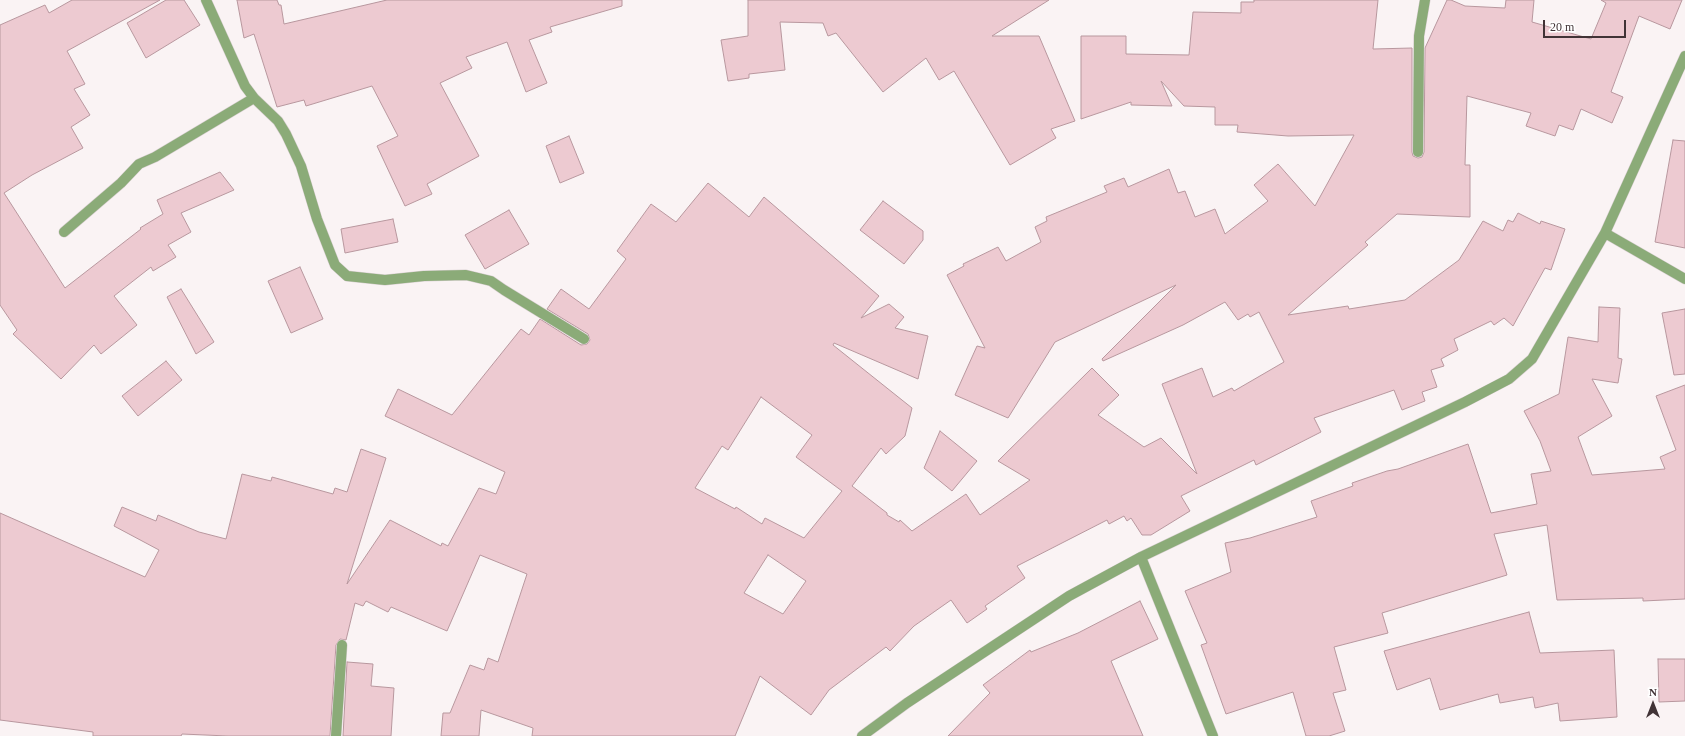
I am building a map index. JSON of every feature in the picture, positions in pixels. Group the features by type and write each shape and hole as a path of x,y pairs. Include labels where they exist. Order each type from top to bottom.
{"street":[{"path":"206,0 245,86 254,98 278,121 286,134 301,166 329,252 335,265 348,276 385,280 424,276 466,275 491,280 504,290 584,339"},
{"path":"1418,152 1419,36 1425,0"},
{"path":"862,736 907,703 1069,596 1141,557 1458,405 1508,379 1532,359 1605,233 1685,56"},
{"path":"64,232 122,183 139,164 155,157 254,98"},
{"path":"1605,233 1685,280"},
{"path":"1141,557 1213,736"},
{"path":"336,736 342,645"}],"building":[{"path":"72,0 160,0 67,51 85,84 74,89 90,115 71,127 83,148 32,175 4,193 65,288 141,229 140,228 163,214 157,200 220,172 234,190 181,213 191,232 168,245 176,257 153,271 151,267 114,296 137,325 101,354 94,345 61,379 13,334 17,330 0,305 0,25 45,5 49,13"},
{"path":"166,0 184,0 200,25 146,58 127,23"},
{"path":"237,0 277,0 279,5 281,5 284,24 387,0 622,0 622,6 550,27 552,32 529,40 547,83 526,92 507,42 466,57 472,68 440,83 479,156 427,184 432,194 405,206 377,146 398,136 372,86 306,106 304,100 277,107 254,34 244,38"},
{"path":"748,0 1049,0 992,36 1039,36 1075,121 1051,129 1056,138 1010,165 954,71 939,80 926,58 883,92 836,33 828,36 823,23 780,22 785,70 749,74 749,78 728,81 721,40 748,36"},
{"path":"1254,0 1378,0 1373,49 1412,48 1412,152 1413,156 1418,158 1422,157 1424,152 1425,48 1447,0 1451,0 1465,6 1505,8 1506,0 1534,0 1532,22 1591,39 1606,3 1601,0 1682,0 1670,29 1639,16 1611,92 1623,97 1612,123 1581,109 1573,130 1559,125 1555,136 1526,126 1531,113 1467,96 1465,165 1470,165 1470,217 1397,214 1365,242 1368,245 1288,315 1348,306 1349,309 1405,300 1459,260 1483,221 1503,231 1508,220 1513,222 1518,213 1540,224 1541,221 1565,229 1551,270 1545,268 1513,326 1504,318 1494,325 1491,321 1454,339 1458,350 1441,359 1444,366 1431,370 1437,387 1422,392 1425,401 1402,410 1394,390 1314,418 1321,432 1256,465 1254,460 1181,496 1190,511 1151,535 1142,535 1131,518 1127,521 1124,516 1109,524 1107,520 1017,566 1025,578 985,606 987,609 967,623 951,600 914,626 890,651 886,647 829,690 811,715 760,676 735,736 532,736 533,728 481,710 479,736 441,736 443,713 450,713 470,665 484,670 488,658 498,662 527,574 480,555 447,631 391,607 388,612 366,601 363,606 355,603 346,640 340,639 336,645 330,736 228,736 182,734 181,736 93,736 93,732 0,720 0,513 145,577 159,550 114,526 122,507 156,521 158,515 199,532 226,539 242,474 271,481 272,477 333,494 335,488 347,492 361,449 386,458 347,584 390,520 441,546 442,543 448,546 479,488 496,494 505,472 385,416 398,389 452,415 521,329 529,335 540,319 581,345 587,344 590,340 588,334 547,309 561,289 589,309 626,259 617,251 651,204 676,222 708,183 749,217 764,197 879,296 861,318 889,304 904,317 895,328 928,336 918,379 834,343 833,345 912,408 905,436 886,454 881,448 852,486 887,513 887,515 899,522 900,520 912,531 966,494 980,515 1030,480 998,461 1092,368 1119,395 1098,415 1144,447 1161,438 1197,474 1162,384 1202,368 1213,397 1232,388 1234,391 1284,362 1259,312 1250,317 1248,314 1238,320 1225,302 1183,325 1103,361 1102,359 1176,285 1055,342 1008,418 955,395 977,346 985,348 947,275 964,266 963,264 998,247 1006,261 1041,242 1035,227 1047,221 1046,217 1107,192 1104,186 1124,178 1128,187 1169,169 1178,193 1185,191 1195,217 1215,209 1225,234 1268,201 1254,185 1278,164 1315,206 1354,135 1288,136 1237,132 1238,125 1215,125 1215,107 1184,106 1161,81 1172,106 1131,105 1131,102 1081,119 1081,36 1126,36 1126,54 1189,55 1193,12 1241,13 1241,2 1254,2","holes":["761,397 812,435 796,457 842,491 804,538 765,518 762,524 736,507 735,509 695,488 722,446 728,450","768,555 806,581 783,614 744,593"]},
{"path":"569,136 584,173 560,183 546,146"},
{"path":"1673,140 1685,141 1685,248 1655,242"},
{"path":"883,201 923,231 923,240 904,264 860,230"},
{"path":"509,210 529,244 485,269 465,235"},
{"path":"393,219 398,242 345,253 341,229"},
{"path":"300,267 323,319 291,333 268,281"},
{"path":"181,289 214,342 196,354 167,297"},
{"path":"1599,307 1620,308 1618,358 1622,359 1618,383 1592,379 1612,416 1578,437 1592,475 1665,469 1660,457 1676,450 1656,396 1685,385 1685,599 1643,601 1643,598 1557,600 1547,525 1494,534 1507,575 1382,613 1388,633 1334,647 1346,690 1333,693 1345,731 1329,736 1306,736 1293,692 1226,714 1201,645 1207,643 1185,591 1231,572 1225,543 1250,538 1317,517 1311,501 1353,486 1352,483 1387,471 1398,469 1468,444 1491,513 1537,504 1531,474 1551,471 1540,441 1524,411 1559,394 1568,337 1598,342"},
{"path":"1685,309 1685,374 1674,375 1662,313"},
{"path":"166,361 182,380 138,416 122,396"},
{"path":"940,431 977,461 952,491 924,468"},
{"path":"1140,601 1158,639 1111,661 1143,736 948,736 990,693 983,685 1030,650 1031,652 1078,633"},
{"path":"1529,612 1540,653 1614,650 1617,717 1560,721 1558,703 1535,708 1533,697 1500,703 1498,694 1440,710 1430,678 1397,690 1384,651"},
{"path":"1658,659 1685,659 1685,701 1659,702"},
{"path":"347,662 373,664 371,686 394,688 391,736 343,736"}]}
